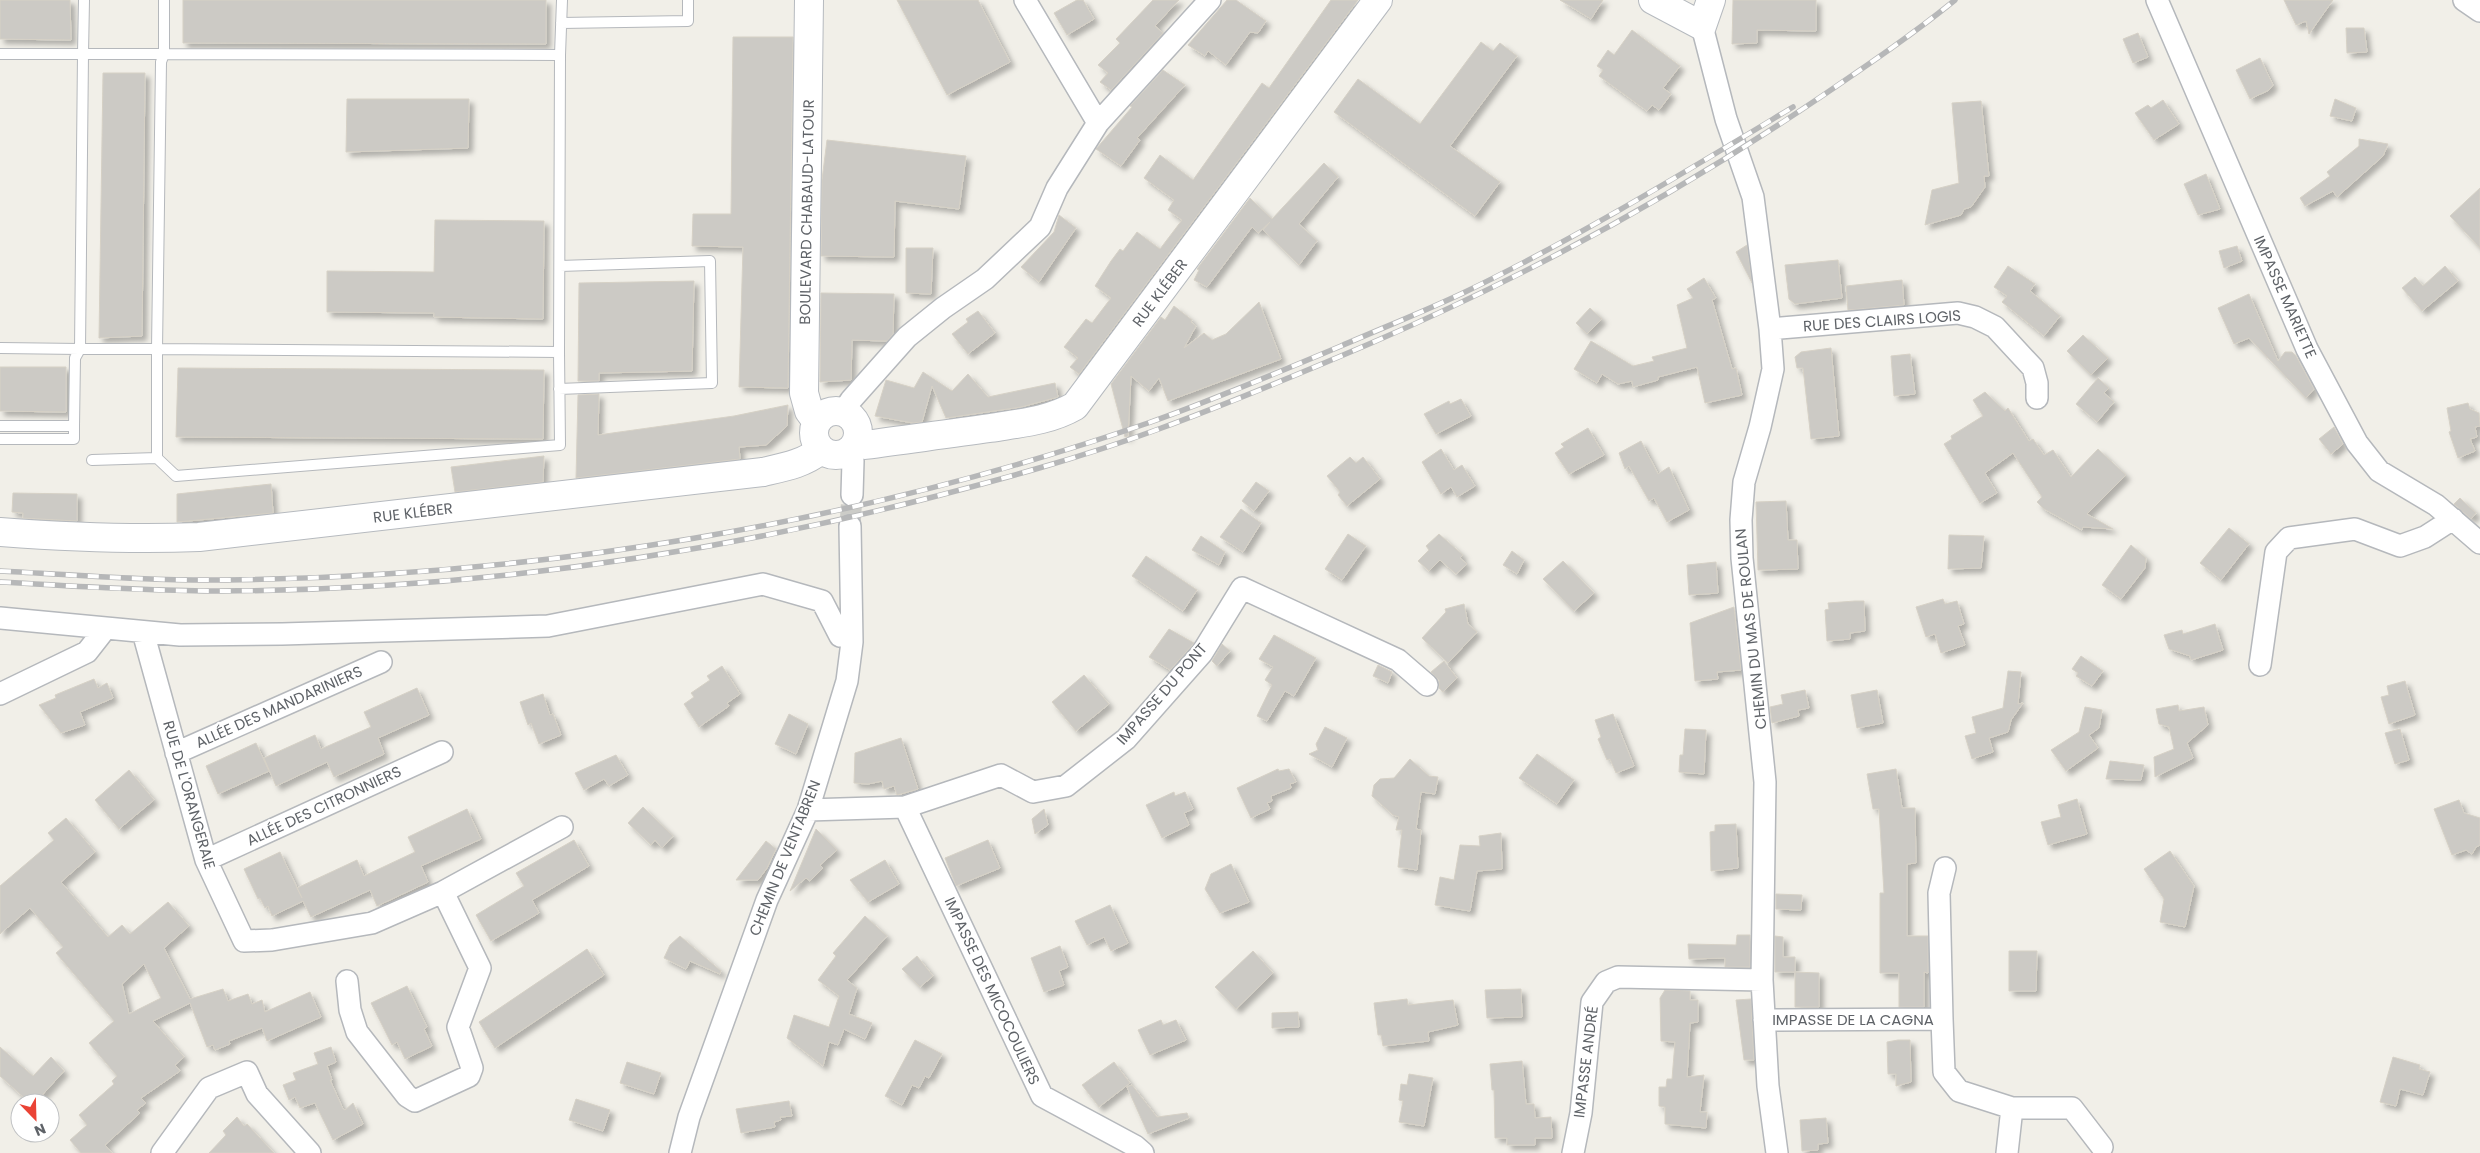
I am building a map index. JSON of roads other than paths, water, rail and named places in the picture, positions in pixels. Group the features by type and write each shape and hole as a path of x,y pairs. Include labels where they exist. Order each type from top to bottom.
{"street":[{"name":"BOULEVARD CHABAUD-LATOUR","path":"809,0 804,393 809,410 817,422"},
{"path":"1025,0 1098,124"},
{"path":"843,412 851,400 907,336 943,308 985,280 1040,227 1056,188 1098,124 1210,0"},
{"name":"RUE KLÉBER","path":"0,532 88,538 145,539 199,537 762,472 796,465 808,460 820,450 834,456 853,447 937,436 1058,416 1075,406 1378,0"},
{"path":"1653,0 1702,26 1711,0"},
{"name":"IMPASSE MARIETTE","path":"2157,0 2307,349 2357,443 2379,471 2436,505 2480,543"},
{"path":"2464,0 2480,11"},
{"name":"CHEMIN DU MAS DE ROULAN","path":"1702,26 1726,119 1753,197 1773,368 1760,428 1744,482 1740,520 1742,558 1766,782 1762,980 1768,1086 1776,1153"},
{"name":"RUE DES CLAIRS LOGIS","path":"1770,330 1958,313 1975,317 1995,327 2033,368 2037,382 2036,398"},
{"path":"820,450 814,436 817,422 828,412 843,412 854,419 857,424 853,447 852,495"},
{"path":"2260,665 2276,552 2289,538 2355,529 2400,546 2425,537 2453,520"},
{"name":"CHEMIN DE VENTABREN","path":"680,1153 689,1117 767,900 808,810 847,682 852,642 850,526"},
{"path":"0,618 105,629 180,634 282,634 548,626 763,584 822,601 840,636"},
{"name":"IMPASSE DU PONT","path":"808,810 905,807 1002,775 1033,792 1066,786 1132,732 1202,653 1242,588 1398,660 1427,685"},
{"path":"0,694 87,652 105,629"},
{"name":"RUE DE L'ORANGERAIE","path":"143,632 206,860 244,941 272,940 372,923 443,892 562,826"},
{"name":"ALLÉE DES MANDARINIERS","path":"176,753 381,662"},
{"name":"ALLÉE DES CITRONNIERS","path":"206,860 442,752"},
{"name":"IMPASSE DES MICOCOULIERS","path":"905,807 1042,1096 1135,1146 1143,1153"},
{"name":"IMPASSE DE LA CAGNA","path":"1945,868 1939,893 1944,1072 1959,1091 2012,1108 2072,1108 2102,1147"},
{"path":"347,981 350,1010 357,1032 406,1096 415,1101 469,1076 472,1068 458,1027 480,968 443,892"},
{"name":"IMPASSE ANDRÉ","path":"1573,1153 1581,1113 1592,1002 1606,982 1618,977 1762,980"},
{"name":"IMPASSE DE LA CAGNA","path":"1764,1020 1942,1019"},
{"path":"162,1153 209,1088 247,1072 257,1094 310,1153"},
{"path":"2006,1153 2012,1108"}],"lane":[{"path":"0,439 74,439 75,358 80,349 84,0"},
{"path":"157,458 161,62 164,54 164,0"},
{"path":"92,460 157,458 176,476 560,445 560,55 562,0"},
{"path":"561,23 688,21 688,0"},
{"path":"0,54 560,55"},
{"path":"560,266 710,261 712,383 560,389"},
{"path":"0,348 559,352"},
{"path":"0,426 74,426"}],"tunnel":[{"path":"850,526 852,495"}],"railway":[{"path":"0,582 220,591 309,589 487,577 576,567 664,554 751,538 838,520 1041,468 1099,450 1183,420 1263,388 1428,318 1543,262 1656,200 1765,133 1888,50 1955,0"},
{"path":"0,571 142,579 227,580 344,576 461,568 578,555 694,538 809,516 923,490 1036,459 1148,423 1245,386 1433,307 1505,272 1589,227 1793,107"}]}
